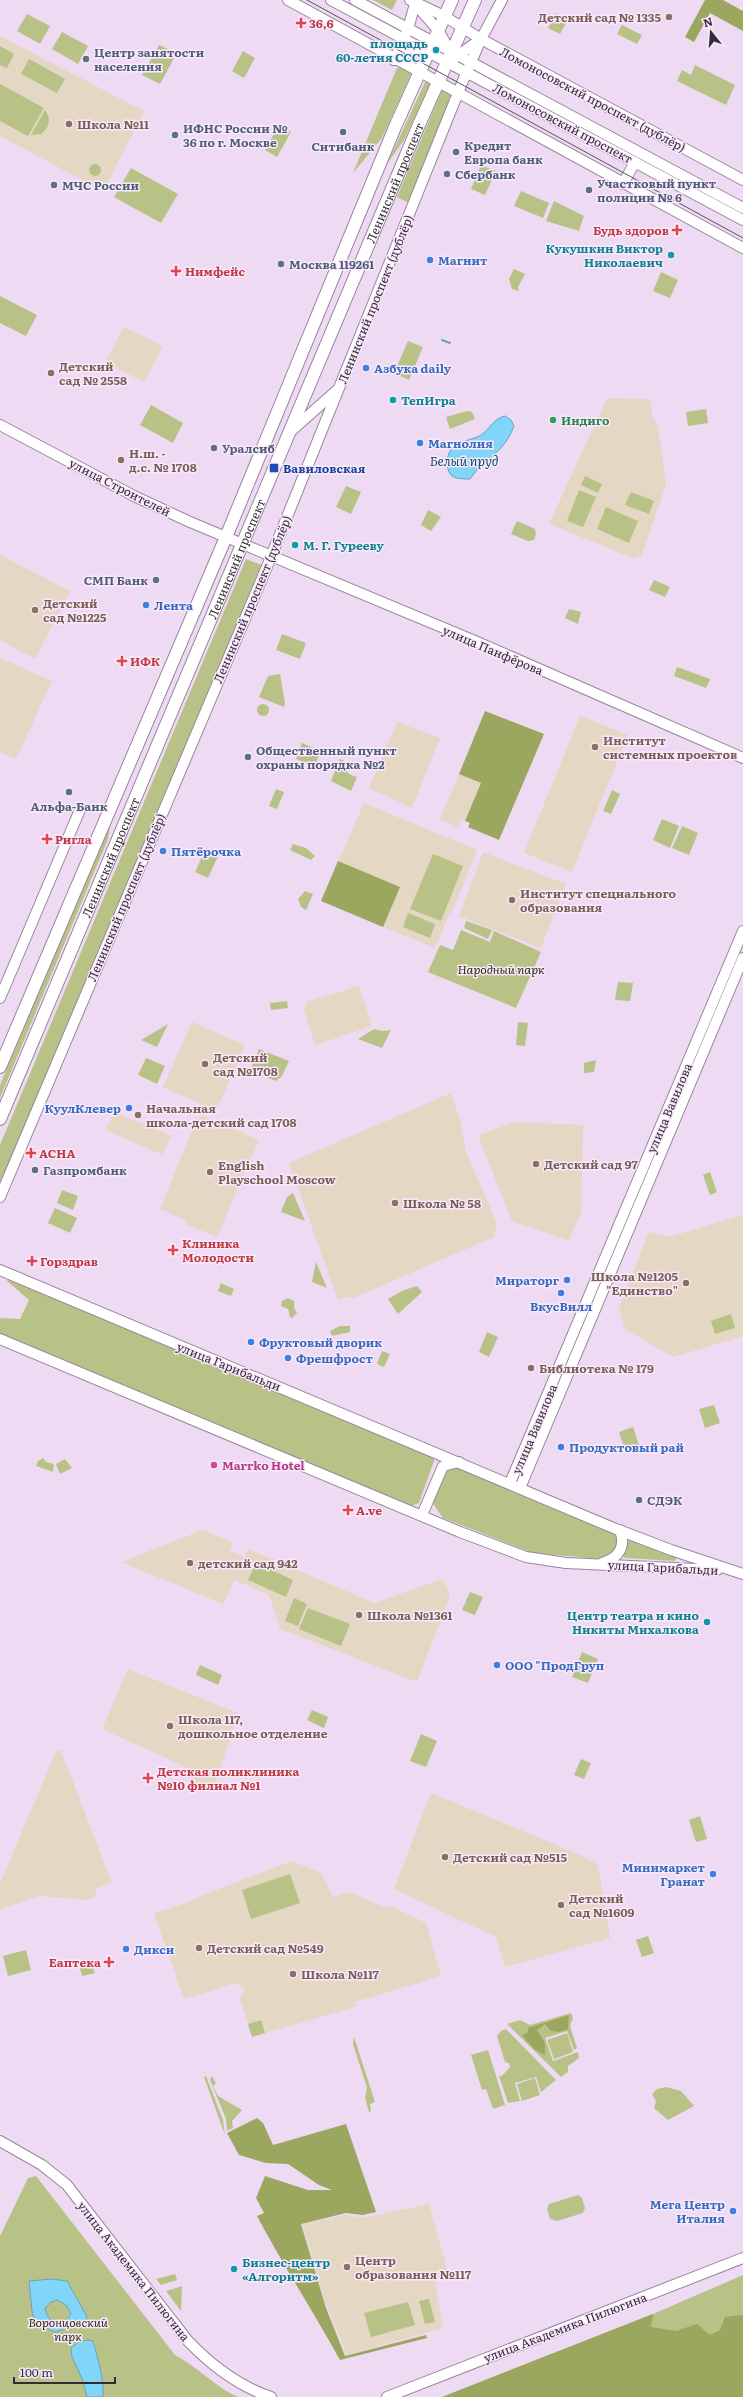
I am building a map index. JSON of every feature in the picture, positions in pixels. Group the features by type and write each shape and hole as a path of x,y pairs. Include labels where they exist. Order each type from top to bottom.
{"main road":[{"name":"Ленинский проспект","path":"0,1067 226,537 419,73 427,47 438,30 452,0"},
{"name":"Ленинский проспект","path":"0,1119 242,544 438,83 452,57 462,27 475,0"}],"street":[{"path":"288,0 394,60 743,248"},
{"path":"332,0 404,39 452,57 469,68"},
{"path":"355,0 408,29 427,47"},
{"name":"Ленинский проспект (дублёр)","path":"0,1197 271,556 481,39 502,0"},
{"path":"394,60 408,29 414,1"},
{"path":"414,1 444,16"},
{"path":"414,1 438,30 452,57"},
{"name":"Ломоносовский проспект (дублёр)","path":"444,16 481,39 743,180"},
{"path":"452,57 481,39"},
{"path":"394,60 427,47"},
{"name":"Ломоносовский проспект","path":"469,68 635,162 743,220"},
{"name":"Ломоносовский проспект","path":"469,68 743,208"},
{"path":"623,184 635,162"},
{"path":"290,432 339,388"},
{"name":"улица Строителей","path":"0,425 134,496 242,544"},
{"name":"улица Панфёрова","path":"242,544 475,641 743,758"},
{"path":"0,998 79,812"},
{"name":"улица Вавилова","path":"515,1486 743,931"},
{"name":"улица Вавилова","path":"515,1486 743,958"},
{"name":"улица Гарибальди","path":"0,1270 620,1530 743,1574"},
{"name":"улица Гарибальди","path":"0,1339 526,1557 566,1563 729,1570"},
{"path":"422,1515 443,1466 459,1462"},
{"name":"улица Гарибальди","path":"597,1564 616,1557 623,1544 620,1530"},
{"name":"улица Академика Пилюгина","path":"0,2141 42,2165 66,2185 188,2341 203,2356 232,2379 271,2397"},
{"name":"улица Академика Пилюгина","path":"387,2397 743,2258"}],"shaded area":[{"name":"Школа №11","path":"0,36 144,111 103,191 0,136"},
{"path":"124,327 163,346 144,382 105,362"},
{"path":"607,398 650,399 653,418 658,426 666,484 642,555 633,558 549,524"},
{"name":"Детский сад №1225","path":"0,555 70,591 35,659 0,640"},
{"path":"0,658 52,681 16,759 0,752"},
{"path":"580,716 628,735 572,872 524,853"},
{"path":"397,722 440,738 412,808 369,788"},
{"path":"459,774 481,783 465,821 461,819 458,827 440,819"},
{"path":"364,803 477,850 452,913 450,912 435,948 321,901"},
{"name":"Институт специального образования","path":"483,852 566,884 541,948 459,916"},
{"path":"359,986 372,1026 315,1045 304,1009 307,1002"},
{"name":"Детский сад №1708","path":"192,1022 245,1045 216,1111 163,1087"},
{"name":"Школа № 58","path":"451,1093 460,1120 466,1151 497,1224 494,1237 353,1298 348,1297 338,1300 289,1163"},
{"path":"114,1112 171,1136 163,1155 106,1130"},
{"name":"English Playschool Moscow","path":"203,1116 259,1140 217,1237 188,1225 185,1220 160,1209 197,1118"},
{"name":"Детский сад 97","path":"516,1122 583,1125 581,1212 569,1241 512,1221 478,1135"},
{"name":"Школа №1205 \"Единство\"","path":"743,1215 743,1336 673,1357 625,1329 619,1308 649,1232 669,1237"},
{"name":"Школа №1361","path":"203,1530 233,1543 230,1551 245,1557 248,1549 374,1603 443,1579 450,1596 417,1682 280,1629 269,1595 235,1580 223,1604 121,1562"},
{"path":"128,1669 238,1713 216,1782 193,1789 186,1767 102,1729"},
{"path":"56,1751 61,1751 112,1883 95,1889 97,1896 87,1900 41,1896 0,1909 0,1884"},
{"path":"431,1793 583,1856 598,1865 610,1938 505,1967 496,1937 394,1889"},
{"path":"292,1861 321,1873 333,1897 350,1892 385,1908 391,1906 426,1923 441,1976 355,2002 356,2007 265,2033 261,2020 248,2024 240,1999 245,1989 236,1983 184,1999 154,1913 192,1901 193,1899"},
{"path":"429,2204 449,2276 435,2281 443,2328 347,2355 326,2304 302,2224 346,2215 363,2218"}],"green space":[{"path":"373,0 397,0 392,10"},
{"path":"705,0 723,0 743,11 743,31 710,13 694,42 685,37"},
{"path":"556,13 568,19 560,34 548,28"},
{"path":"27,14 50,26 40,44 17,31"},
{"path":"622,25 642,35 637,44 617,34"},
{"path":"62,32 88,46 78,64 52,49"},
{"path":"159,45 177,53 160,84 142,75"},
{"path":"0,46 14,54 7,68 0,65"},
{"path":"243,51 255,58 244,78 232,71"},
{"path":"29,59 65,79 57,93 21,74"},
{"path":"695,65 735,85 726,105 677,81 682,70 691,75"},
{"path":"401,66 411,74 382,138 353,173 397,68"},
{"path":"426,80 430,84 404,140 387,164"},
{"path":"0,84 44,108 28,136 0,121"},
{"path":"446,88 456,93 409,203 397,197 442,90"},
{"path":"45,110 49,120 48,126 41,134 31,135"},
{"path":"279,125 291,132 277,157 265,150"},
{"path":"93,164 97,164 101,170 97,176 93,176 89,172 89,168"},
{"path":"481,165 496,171 485,195 471,189"},
{"path":"131,168 178,194 161,223 114,197"},
{"path":"521,191 549,203 543,218 514,206"},
{"path":"554,201 584,216 579,231 546,221"},
{"path":"514,269 525,274 518,287 519,291 512,289 509,279"},
{"path":"661,272 678,280 670,298 653,291"},
{"path":"0,296 37,315 26,336 0,323"},
{"path":"408,341 423,347 409,380 394,373"},
{"path":"151,405 183,423 173,443 140,425"},
{"path":"706,409 708,423 688,426 686,412"},
{"path":"467,411 472,412 475,419 450,429 446,417"},
{"path":"585,476 602,484 598,493 581,485"},
{"path":"346,486 361,492 351,514 336,507"},
{"path":"579,490 596,497 583,527 567,521"},
{"path":"631,492 654,501 649,514 625,505"},
{"path":"606,507 638,521 629,543 597,529"},
{"path":"428,510 441,517 431,531 421,525"},
{"path":"517,521 535,529 536,534 534,540 528,541 511,534"},
{"path":"246,559 264,566 0,1190 0,1145"},
{"path":"654,580 670,587 665,597 649,590"},
{"path":"569,609 581,612 578,624 565,618"},
{"path":"282,634 306,643 300,659 276,650"},
{"path":"677,667 710,679 706,688 674,676"},
{"path":"280,674 285,704 284,707 259,697 268,676"},
{"path":"261,704 265,704 269,710 265,716 261,716 257,712 257,708"},
{"path":"485,711 544,734 499,840 468,827 470,823 465,821 481,783 459,774"},
{"path":"302,743 321,751 314,767 296,759"},
{"path":"340,759 344,761 347,772 357,777 351,791 331,781"},
{"path":"276,789 284,792 277,809 269,806"},
{"path":"612,790 620,794 611,814 603,811"},
{"path":"662,819 679,826 670,848 653,840"},
{"path":"111,820 108,839 0,1098 0,1085"},
{"path":"682,826 698,833 689,855 672,848"},
{"path":"293,844 306,848 315,856 311,860 290,850"},
{"path":"206,848 219,854 208,878 195,872"},
{"path":"433,854 463,866 441,921 410,909"},
{"path":"338,861 400,887 383,927 321,901"},
{"path":"305,891 313,894 306,910 301,907 298,899"},
{"path":"408,913 435,924 430,938 403,927"},
{"path":"466,921 492,930 488,939 464,928"},
{"name":"Народный парк","path":"461,930 490,942 494,931 541,952 516,1008 428,972 440,945 453,950"},
{"path":"618,982 633,983 630,1001 615,1000"},
{"path":"287,1001 288,1008 271,1010 270,1003"},
{"path":"518,1022 528,1023 525,1046 516,1045"},
{"path":"168,1024 157,1047 141,1040"},
{"path":"374,1029 382,1031 391,1030 382,1048 358,1039"},
{"path":"259,1049 289,1061 282,1076 276,1081 250,1071"},
{"path":"146,1058 165,1066 157,1084 138,1075"},
{"path":"596,1060 594,1072 584,1073 584,1063"},
{"path":"710,1172 717,1192 710,1195 703,1175"},
{"path":"62,1190 78,1196 73,1210 57,1203"},
{"path":"293,1193 305,1221 281,1212 287,1197"},
{"path":"55,1208 77,1218 70,1233 48,1223"},
{"path":"316,1262 327,1288 312,1282"},
{"path":"9,1277 434,1455 434,1461 419,1503 411,1506 0,1334 0,1318 20,1319 29,1300 7,1281"},
{"path":"221,1283 234,1289 231,1296 218,1291"},
{"path":"417,1286 422,1292 398,1314 388,1299 404,1290"},
{"path":"288,1298 294,1301 294,1308 297,1313 292,1318 290,1317 288,1309 281,1306 282,1301"},
{"path":"731,1314 735,1328 715,1334 711,1321"},
{"path":"340,1326 350,1326 350,1332 332,1336 330,1331"},
{"path":"487,1332 498,1337 489,1357 479,1352"},
{"path":"382,1351 390,1354 384,1367 377,1364"},
{"path":"714,1405 720,1423 705,1428 699,1409"},
{"path":"633,1427 640,1448 626,1453 619,1432"},
{"path":"43,1458 46,1462 54,1464 53,1472 36,1466 38,1461"},
{"path":"65,1459 72,1468 60,1474 56,1464"},
{"path":"459,1467 615,1531 620,1543 614,1554 600,1559 533,1553 443,1518 432,1502 443,1473"},
{"path":"627,1537 678,1554 675,1561 625,1558 623,1556 627,1546"},
{"path":"256,1563 293,1580 286,1597 248,1580"},
{"path":"470,1592 483,1597 475,1615 462,1610"},
{"path":"294,1598 307,1604 298,1626 285,1621"},
{"path":"308,1608 350,1624 341,1646 299,1629"},
{"path":"582,1652 598,1659 588,1683 572,1677"},
{"path":"200,1665 222,1675 218,1685 196,1675"},
{"path":"312,1710 328,1717 324,1728 307,1720"},
{"path":"421,1734 437,1741 426,1767 410,1761"},
{"path":"581,1759 591,1763 584,1779 574,1775"},
{"path":"700,1816 707,1839 696,1842 689,1820"},
{"path":"290,1874 300,1903 251,1919 242,1890"},
{"path":"648,1936 654,1953 642,1957 636,1940"},
{"path":"26,1950 31,1970 8,1976 3,1956"},
{"path":"92,1965 95,1973 82,1976 80,1968"},
{"path":"571,2013 573,2018 570,2026 577,2048 574,2050 567,2031 545,2038 553,2061 578,2052 579,2058 568,2066 568,2072 561,2077 507,2024 520,2020 530,2025"},
{"path":"569,2015 568,2029 559,2032 551,2031 545,2024 537,2030 545,2043 545,2055 534,2049 522,2035 528,2032 528,2028"},
{"path":"261,2020 265,2033 252,2037 248,2024"},
{"path":"506,2029 556,2080 541,2092 536,2077 515,2083 520,2101 508,2103 499,2076 502,2076 510,2067 509,2063 505,2062 497,2036 501,2031"},
{"path":"567,2033 573,2052 554,2059 547,2040"},
{"path":"354,2037 375,2102 370,2104 371,2111 369,2112 365,2098 367,2088 353,2044"},
{"path":"488,2050 505,2105 493,2109 486,2089 482,2090 471,2055"},
{"path":"206,2076 223,2120 225,2135 204,2077"},
{"path":"212,2076 216,2083 213,2086 218,2096 242,2110 232,2121 233,2128 227,2131 226,2119 210,2080"},
{"path":"535,2078 540,2095 522,2101 517,2084"},
{"path":"666,2087 681,2091 694,2106 668,2120 654,2108 656,2101 652,2094 657,2089"},
{"path":"257,2118 263,2123 273,2145 346,2124 376,2212 363,2215 346,2213 301,2224 326,2308 345,2356 426,2335 427,2338 340,2360 257,2216 264,2213 256,2198 265,2176 308,2190 332,2190 319,2185 288,2164 266,2163 239,2155 227,2133"},
{"name":"Воронцовский парк","path":"36,2176 175,2355 222,2388 238,2397 0,2397 0,2236 28,2178"},
{"path":"578,2195 582,2198 585,2208 583,2213 557,2221 550,2219 547,2209 549,2204"},
{"path":"175,2274 177,2280 161,2285 156,2279"},
{"path":"743,2275 743,2397 442,2397 653,2314"},
{"path":"182,2286 181,2311 166,2291"},
{"path":"429,2299 435,2322 425,2324 419,2301"},
{"path":"408,2302 415,2325 371,2337 364,2313"},
{"path":"653,2314 651,2327 676,2331 697,2324 710,2335 720,2330 725,2317 743,2315 743,2397 442,2397"}],"water":[{"name":"Белый пруд","path":"505,416 511,420 514,426 505,443 476,471 470,479 452,476 448,470 447,462 449,453 453,447 459,443 481,435 495,421"},
{"path":"52,2279 67,2281 86,2315 87,2321 55,2332 36,2323 32,2311 29,2281","holes":["58,2300 67,2306 71,2314 62,2325 50,2319 45,2308 51,2302"]},
{"path":"88,2340 93,2341 97,2355 102,2376 103,2397 87,2397 83,2381 72,2357 71,2348 79,2342"}],"waterway":[{"path":"442,340 450,343"}],"tram line":[{"path":"307,0 743,238"}],"place":[{"name":"Детский сад № 1335","path":"669,17"},
{"name":"36,6","path":"301,23"},
{"name":"площадь 60-летия СССР","path":"436,50"},
{"name":"Центр занятости населения","path":"86,59"},
{"name":"Школа №11","path":"69,124"},
{"name":"Ситибанк","path":"343,132"},
{"name":"ИФНС России № 36 по г. Москве","path":"175,135"},
{"name":"Кредит Европа банк","path":"456,152"},
{"name":"Сбербанк","path":"447,174"},
{"name":"МЧС России","path":"54,185"},
{"name":"Участковый пункт полиции № 6","path":"589,190"},
{"name":"Будь здоров","path":"677,230"},
{"name":"Кукушкин Виктор Николаевич","path":"671,255"},
{"name":"Магнит","path":"430,260"},
{"name":"Москва 119261","path":"281,264"},
{"name":"Нимфейс","path":"176,271"},
{"name":"Азбука daily","path":"366,368"},
{"name":"Детский сад № 2558","path":"51,373"},
{"name":"ТепИгра","path":"393,400"},
{"name":"Индиго","path":"553,420"},
{"name":"Магнолия","path":"420,443"},
{"name":"Уралсиб","path":"214,448"},
{"name":"Н.ш. - д.с. № 1708","path":"121,460"},
{"name":"Вавиловская","path":"274,468"},
{"name":"М. Г. Гурееву","path":"295,545"},
{"name":"СМП Банк","path":"156,580"},
{"name":"Лента","path":"146,605"},
{"name":"Детский сад №1225","path":"35,610"},
{"name":"ИФК","path":"122,661"},
{"name":"Институт системных проектов","path":"595,747"},
{"name":"Общественный пункт охраны порядка №2","path":"248,757"},
{"name":"Альфа-Банк","path":"69,792"},
{"name":"Ригла","path":"47,839"},
{"name":"Пятёрочка","path":"163,851"},
{"name":"Институт специального образования","path":"512,900"},
{"name":"Детский сад №1708","path":"205,1064"},
{"name":"КуулКлевер","path":"129,1108"},
{"name":"Начальная школа-детский сад 1708","path":"138,1115"},
{"name":"ACHA","path":"31,1153"},
{"name":"Детский сад 97","path":"536,1164"},
{"name":"Газпромбанк","path":"35,1170"},
{"name":"English Playschool Moscow","path":"210,1172"},
{"name":"Школа № 58","path":"395,1203"},
{"name":"Клиника Молодости","path":"173,1250"},
{"name":"Горздрав","path":"32,1261"},
{"name":"Мираторг","path":"567,1280"},
{"name":"Школа №1205 \"Единство\"","path":"686,1283"},
{"name":"ВкусВилл","path":"561,1293"},
{"name":"Фруктовый дворик","path":"251,1342"},
{"name":"Фрешфрост","path":"288,1358"},
{"name":"Библиотека № 179","path":"531,1368"},
{"name":"Продуктовый рай","path":"561,1447"},
{"name":"Marrko Hotel","path":"214,1465"},
{"name":"СДЭК","path":"639,1500"},
{"name":"A.ve","path":"348,1510"},
{"name":"детский сад 942","path":"190,1563"},
{"name":"Школа №1361","path":"359,1615"},
{"name":"Центр театра и кино Никиты Михалкова","path":"707,1622"},
{"name":"ООО \"ПродГруп","path":"497,1665"},
{"name":"Школа 117, дошкольное отделение","path":"170,1726"},
{"name":"Детская поликлиника №10 филиал №1","path":"148,1778"},
{"name":"Детский сад №515","path":"445,1857"},
{"name":"Минимаркет Гранат","path":"713,1874"},
{"name":"Детский сад №1609","path":"561,1905"},
{"name":"Детский сад №549","path":"199,1948"},
{"name":"Дикси","path":"126,1949"},
{"name":"Еаптека","path":"109,1962"},
{"name":"Школа №117","path":"293,1974"},
{"name":"Мега Центр Италия","path":"733,2211"},
{"name":"Центр образования №117","path":"347,2267"},
{"name":"Бизнес-центр «Алгоритм»","path":"234,2269"}]}
